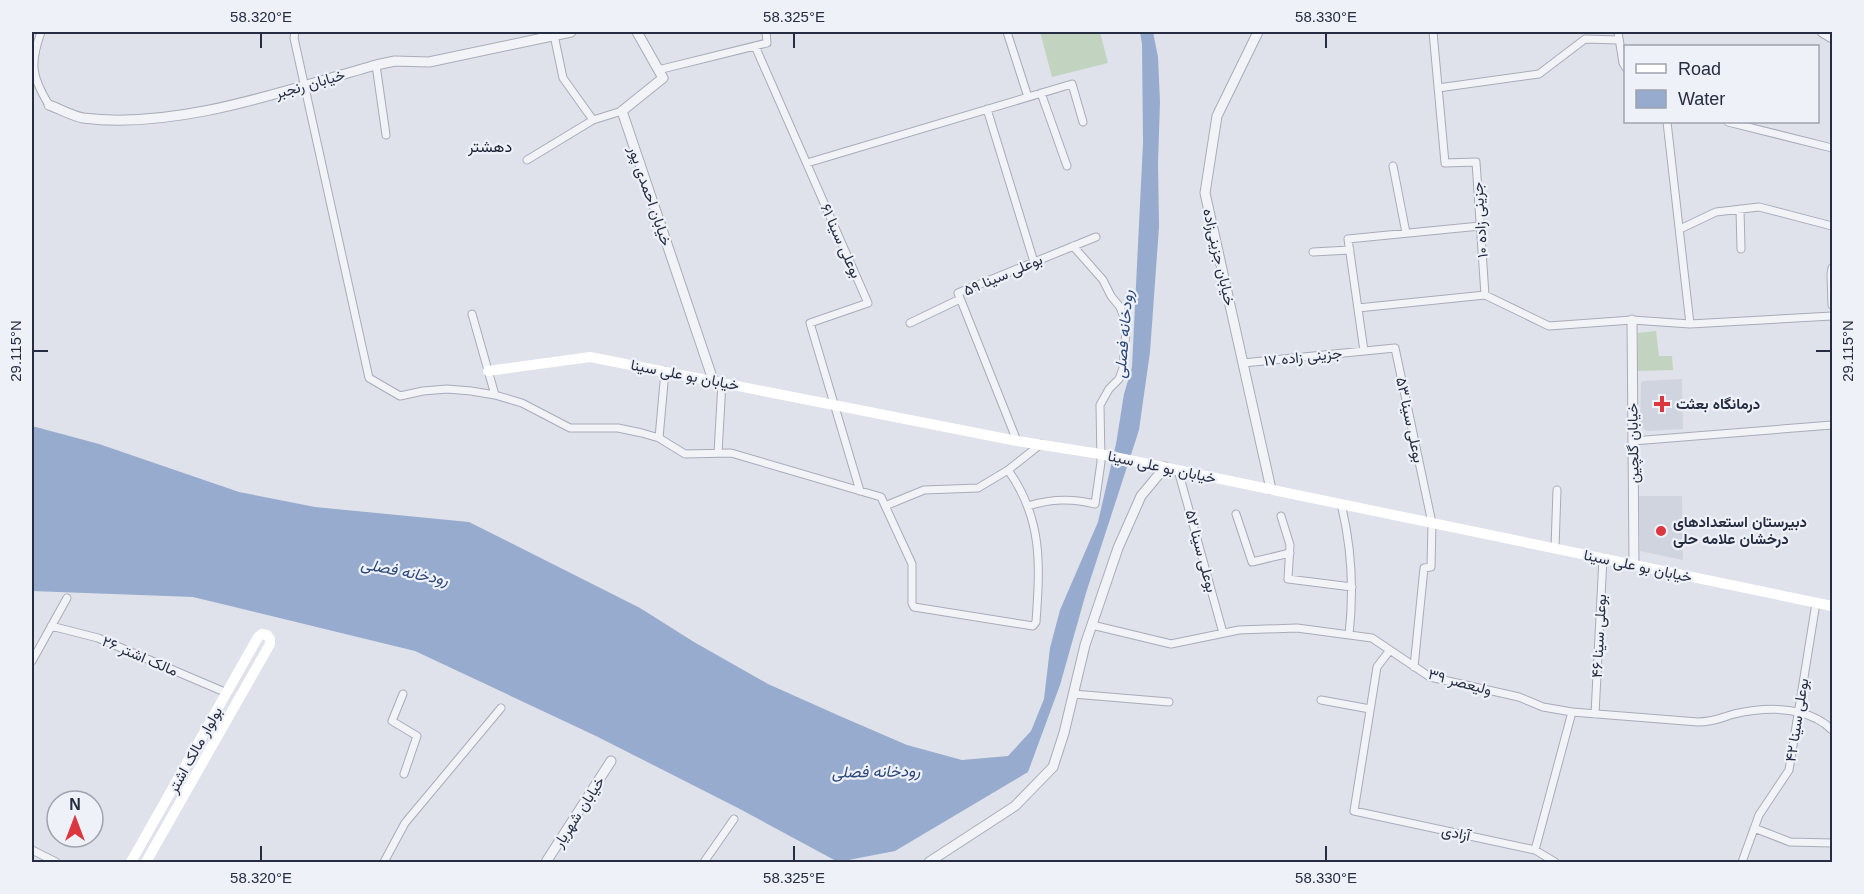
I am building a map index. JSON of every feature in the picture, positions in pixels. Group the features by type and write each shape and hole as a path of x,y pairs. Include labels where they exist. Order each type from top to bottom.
{"main road":[{"name":"خیابان بو علی سینا","path":"488,371 590,357 1017,441 1165,467 1833,606"},
{"name":"بولوار مالک اشتر","path":"135,861 258,637 262,634 267,635 270,644 146,862"}],"street":[{"path":"41,32 32,68 37,86 49,105"},
{"path":"295,32 294,38 306,84 369,378 400,396 447,389 495,395 522,403 570,428 618,428 660,438 685,454 731,453 881,497 912,564 912,603 914,607 1033,626 1036,622 1039,565 1035,529 1028,506 1008,470"},
{"name":"خیابان رنجبر","path":"49,105 81,117 131,121 252,101 306,84 395,61 429,62 571,32"},
{"path":"527,160 593,120 622,111 663,78 637,32"},
{"path":"658,70 767,43 766,32"},
{"path":"1007,32 1028,97"},
{"name":"خیابان جزینی‌زاده","path":"1258,32 1217,116 1205,193 1271,489"},
{"name":"جزینی زاده ۱۰","path":"1433,32 1445,163 1476,162 1485,295"},
{"path":"1822,32 1833,38"},
{"path":"554,35 563,78 593,120"},
{"path":"1438,88 1539,74 1585,39 1618,36 1624,60"},
{"name":"بوعلی سینا ۶۱","path":"755,46 868,303 810,323 834,405"},
{"path":"376,65 386,135"},
{"path":"807,164 1072,84 1083,122"},
{"path":"1041,93 1067,166"},
{"path":"987,109 1034,262"},
{"name":"خیابان احمدی پور","path":"622,111 718,381"},
{"path":"1667,123 1690,324"},
{"path":"1732,123 1833,148"},
{"path":"1393,166 1406,233"},
{"path":"1680,229 1716,212 1759,207 1833,225"},
{"path":"1740,209 1741,249"},
{"path":"1364,351 1348,239 1480,226"},
{"name":"بوعلی سینا ۵۹","path":"1017,441 957,293 1096,237"},
{"path":"1028,506 1061,499 1095,504 1101,462 1100,405 1108,389 1119,379 1123,368 1125,320 1103,280 1073,246"},
{"path":"1313,252 1350,250"},
{"path":"1833,268 1831,274 1833,305"},
{"path":"1358,308 1485,295 1550,326 1632,320 1690,324 1833,316"},
{"path":"910,323 960,299"},
{"path":"472,314 495,395"},
{"name":"خیابان گلچین","path":"1632,320 1634,565"},
{"name":"بوعلی سینا ۵۳","path":"1364,351 1395,348 1432,523"},
{"name":"جزینی زاده ۱۷","path":"1243,363 1364,351"},
{"path":"660,438 665,371"},
{"path":"718,381 718,453"},
{"path":"834,405 860,491"},
{"path":"1633,441 1833,425"},
{"path":"885,506 924,490 978,488 1008,470 1041,444"},
{"path":"929,862 1015,806 1053,767 1085,645 1118,548 1141,496 1165,467"},
{"name":"بوعلی سینا ۵۲","path":"1178,470 1223,633"},
{"path":"1555,548 1557,490"},
{"path":"1341,504 1350,551 1352,587 1349,635"},
{"path":"1236,514 1252,562 1290,554"},
{"path":"1281,516 1290,545 1288,579 1352,587"},
{"path":"1414,667 1424,568 1431,567 1432,523"},
{"name":"بوعلی سینا ۴۶","path":"1595,714 1604,558"},
{"path":"32,661 67,598"},
{"name":"بوعلی سینا ۴۲","path":"1742,862 1759,814 1789,770 1816,603"},
{"name":"ولیعصر ۳۹","path":"1092,625 1171,644 1239,630 1297,628 1371,638 1430,677 1519,697 1543,707 1572,712 1698,722 1714,722 1734,714 1783,709 1817,718 1833,730"},
{"name":"مالک اشتر ۲۶","path":"51,626 98,638 227,693"},
{"path":"1321,700 1370,709 1377,667 1390,650"},
{"path":"403,694 392,721 417,736 404,774"},
{"path":"1073,694 1169,702"},
{"path":"384,862 405,823 501,708"},
{"name":"آزادی","path":"1370,709 1354,811 1535,850 1544,860 1555,862"},
{"path":"1535,850 1572,712"},
{"name":"خیابان شهریار","path":"546,862 611,761"},
{"path":"704,862 734,819"},
{"path":"1754,828 1790,842 1833,843"},
{"path":"32,850 56,862"}],"shaded area":[{"name":"درمانگاه بعثت","path":"1682,379 1683,429 1647,431 1640,426 1641,383"},
{"name":"دبیرستان استعدادهای درخشان علامه حلی","path":"1639,496 1682,496 1683,560 1640,551"}],"green space":[{"path":"1040,32 1100,32 1108,63 1052,77"},
{"path":"1656,331 1659,356 1672,356 1673,370 1637,371 1638,333"}],"water":[{"name":"رودخانه فصلی","path":"1140,32 1153,32 1158,57 1160,102 1159,227 1150,352 1139,430 1086,593 1060,685 1028,772 895,851 838,862 596,736 415,651 193,597 32,591 32,426 99,444 239,492 315,507 469,522 640,608 768,684 842,717 907,745 962,760 1008,756 1031,731 1044,699 1050,648 1060,610 1098,522 1116,444 1124,394 1132,367 1143,143"}],"place":[{"name":"درمانگاه بعثت","path":"1662,404"},
{"name":"دبیرستان استعدادهای درخشان علامه حلی","path":"1661,531"}],"district":[{"name":"دهشتر","path":"490,146"}]}
